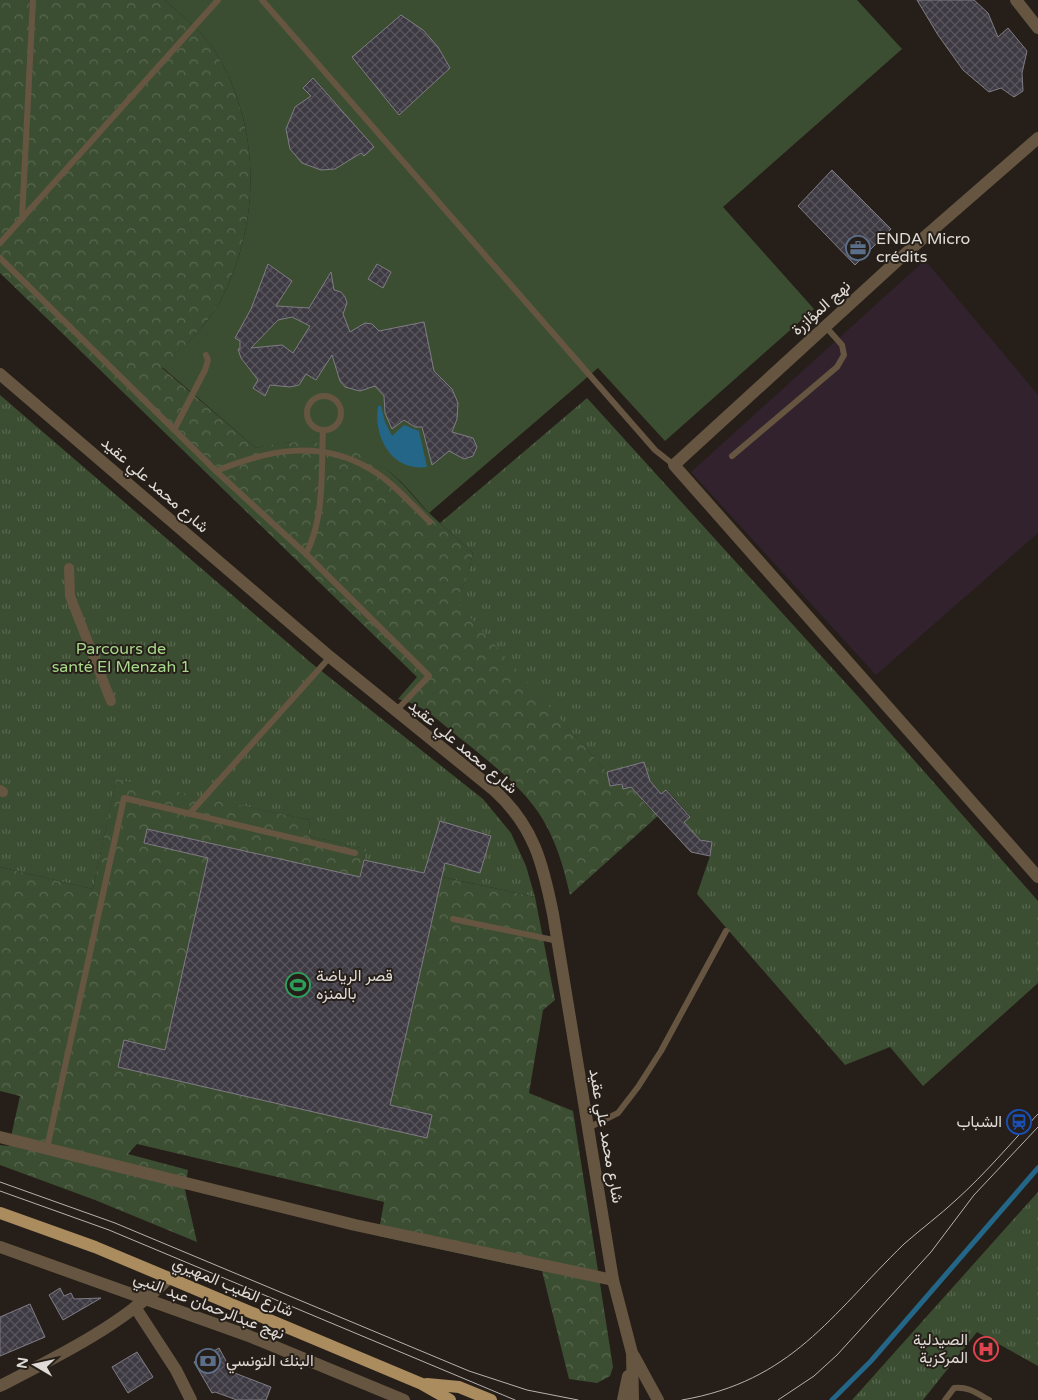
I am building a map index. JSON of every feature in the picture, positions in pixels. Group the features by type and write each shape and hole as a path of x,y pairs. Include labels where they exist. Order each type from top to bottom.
{"main road":[{"name":"شارع الطيب المهيري","path":"0,1213 95,1247 422,1384 451,1400"},
{"path":"422,1384 458,1387 491,1400"}],"street":[{"path":"1016,0 1038,28"},
{"name":"نهج المؤازرة","path":"674,465 825,326 1038,138"},
{"name":"شارع محمد علي عقيد","path":"0,374 395,712 494,790 517,814 535,844 544,869 558,940 613,1280 630,1347 633,1400"},
{"path":"674,465 1038,877"},
{"path":"69,568 70,596 112,701"},
{"path":"0,1137 355,1225 613,1280"},
{"name":"نهج عبدالرحمان عبد النبي","path":"0,1247 249,1336 404,1400"},
{"path":"0,1386 78,1346 134,1306 148,1300 169,1278"},
{"path":"134,1306 176,1370 191,1400"},
{"path":"623,1400 628,1374 630,1347"},
{"path":"630,1347 658,1400"},
{"path":"451,1400 458,1387"}],"lane":[{"path":"22,219 33,0"},
{"path":"0,244 218,0"},
{"path":"262,0 655,450 674,465"},
{"path":"0,258 216,471 306,554 429,676 395,712"},
{"path":"732,456 837,367 844,354 842,345 825,326"},
{"path":"174,430 205,370 208,360 206,355"},
{"path":"325,396 337,401 341,414 336,425 323,430 312,424 307,412 313,400 325,396"},
{"path":"306,554 315,536 318,520 323,430"},
{"path":"216,471 244,460 276,451 300,449 323,452 351,459 371,469 389,482 430,522"},
{"path":"189,814 330,657"},
{"path":"47,1148 124,798 355,854"},
{"path":"453,919 558,940"},
{"path":"588,1128 618,1113 638,1087 661,1051 726,931"},
{"path":"945,1400 954,1388 960,1387 990,1400"}],"shaded area":[{"path":"925,260 1038,395 1038,533 876,675 691,472"}],"green space":[{"path":"0,0 164,0 198,30 215,51 230,81 241,112 248,143 249,208 243,240 233,272 220,302 201,329 162,368 256,448 292,442 328,444 363,455 379,464 393,475 425,509 473,553 464,583 455,600 607,772 611,786 625,786 637,791 645,796 642,800 651,810 654,808 660,814 570,895 555,844 545,824 521,791 431,714 414,704 398,699 417,677 0,273"},
{"path":"164,0 857,0 902,49 723,207 814,309 665,441 598,368 429,513 391,473 376,463 344,448 327,444 292,442 256,448 162,367 201,329 220,302 233,272 243,241 249,208 250,176 248,143 241,111 230,80 215,51 205,37"},
{"name":"Parcours de santé El Menzah 1","path":"0,395 310,662 483,799 511,833 526,866 535,897 364,860 365,849 308,836 310,820 116,780 93,889 0,867"},
{"path":"587,398 863,702 1038,901 1038,983 923,1086 890,1047 845,1065 697,894 710,856 712,842 699,839 684,822 690,816 667,790 661,794 643,774 647,773 644,762 607,772 454,600 464,584 473,553 440,523"},
{"path":"116,779 310,820 308,836 366,849 360,877 147,829 144,843 208,858 165,1050 124,1041 118,1067 427,1137 432,1115 390,1105 442,877 535,897 555,1000 543,1010 529,1093 573,1111 613,1367 610,1376 597,1383 569,1379 542,1271 378,1236 384,1202 137,1144 128,1154 188,1170 185,1190 197,1242 95,1200 0,1165 0,1145 9,1146 20,1096 0,1091 0,867 93,889"},
{"path":"1038,1192 1038,1366 977,1332 923,1400 852,1400"}],"water":[{"path":"378,406 381,406 385,422 392,436 404,425 419,431 427,467 415,467 404,464 388,450 382,440 379,429 377,418"}],"building":[{"path":"917,0 974,0 988,13 998,37 1008,28 1027,51 1022,73 1023,91 1014,97 1001,88 989,92 963,70 938,35"},
{"path":"401,15 423,30 438,47 450,68 399,115 352,57"},
{"path":"313,78 374,147 364,156 361,153 335,169 321,170 302,163 290,149 286,129 295,107 311,96 303,88"},
{"path":"832,170 891,229 855,265 798,206"},
{"path":"268,264 292,281 276,306 309,308 331,272 334,290 341,292 347,303 343,314 350,332 365,323 372,324 379,331 424,322 434,371 452,389 458,403 457,419 452,432 473,438 477,447 473,456 464,459 449,451 432,465 422,427 415,427 404,420 392,429 385,413 384,396 375,386 360,391 345,387 340,381 332,355 316,380 306,374 299,385 290,387 270,385 265,396 253,388 258,380 241,358 238,349 240,349 240,341 235,338 251,309","holes":["292,317 310,326 293,353 282,345 251,348 278,320"]},
{"path":"377,264 391,272 383,288 368,279"},
{"path":"644,762 650,781 661,794 666,790 690,817 684,822 700,840 712,842 710,856 691,852 631,787 623,789 622,784 610,786 607,772"},
{"name":"قصر الرياضة بالمنزه","path":"440,821 491,836 480,873 445,863 390,1105 432,1115 427,1138 118,1067 124,1040 165,1050 208,858 144,843 147,829 360,877 364,860 424,873"},
{"path":"60,1288 64,1296 71,1293 74,1299 101,1298 63,1320 49,1295"},
{"path":"30,1304 45,1337 0,1356 0,1317"},
{"path":"219,1348 232,1372 271,1387 266,1400 237,1400 215,1392 212,1393 194,1362"},
{"path":"137,1352 153,1377 128,1393 112,1367"}],"waterway":[{"path":"832,1400 871,1361 1038,1168"}],"tram line":[{"path":"682,1400 720,1391 753,1378 781,1361 806,1342 904,1244 967,1190 1038,1114"},
{"path":"778,1400 814,1376 837,1355 931,1252 974,1195 1038,1127"},
{"path":"0,1182 115,1223 469,1371 527,1390 578,1400"},
{"path":"0,1191 109,1230 515,1400"}],"place":[{"name":"ENDA Micro crédits","path":"858,248"},
{"name":"قصر الرياضة بالمنزه","path":"298,985"},
{"name":"الشباب","path":"1019,1122"},
{"name":"الصيدلية المركزية","path":"986,1349"},
{"name":"البنك التونسي","path":"208,1361"}]}
